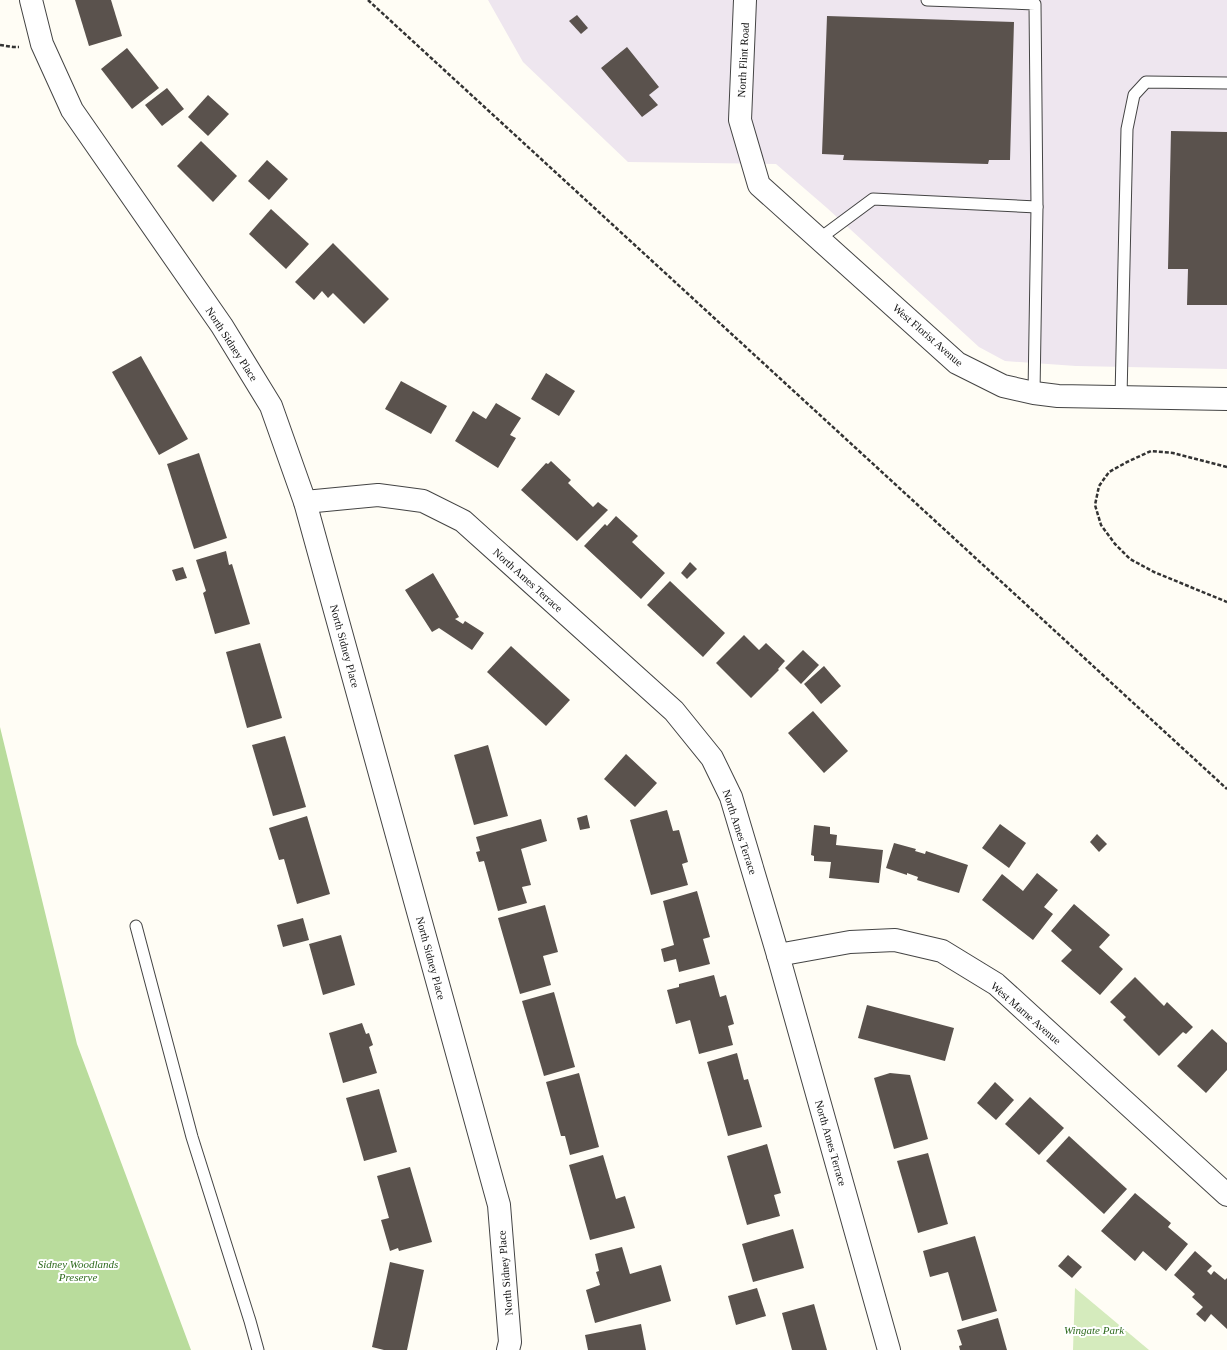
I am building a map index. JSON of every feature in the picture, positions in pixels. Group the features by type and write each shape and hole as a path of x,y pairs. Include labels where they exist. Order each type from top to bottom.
{"street":[{"name":"North Sidney Place","path":"31,0 42,44 72,110 222,326 271,406 305,502 499,1205 510,1342 508,1350"},
{"name":"North Flint Road","path":"740,120 745,0"},
{"name":"West Florist Avenue","path":"740,120 759,185 958,363 1003,386 1034,393 1058,396 1227,399"},
{"name":"North Ames Terrace","path":"305,502 378,495 423,501 463,521 674,711 712,758 730,797 778,955 890,1350"},
{"name":"West Marne Avenue","path":"778,955 850,942 895,940 942,951 996,984 1227,1195"}],"lane":[{"path":"927,0 1035,4 1037,207 1034,393"},
{"path":"1121,397 1127,128 1134,95 1146,82 1227,83"},
{"path":"819,238 873,199 1037,207"},
{"path":"136,926 192,1137 248,1313 258,1350"}],"path":[{"path":"368,0 1227,790"},
{"path":"1227,467 1173,453 1151,451 1126,462 1109,472 1099,486 1095,505 1101,525 1115,544 1130,560 1154,572 1227,602"}],"shaded area":[{"path":"488,0 1227,0 1227,369 1076,366 1005,361 979,347 827,208 776,164 628,162 523,62"}],"green space":[{"name":"Sidney Woodlands Preserve","path":"0,727 77,1044 191,1350 0,1350"},
{"name":"Wingate Park","path":"1075,1288 1149,1350 1073,1350"}],"building":[{"path":"75,0 111,0 122,36 89,46"},
{"path":"577,15 588,28 581,34 569,21"},
{"path":"827,16 1014,22 1010,160 989,160 988,164 843,160 844,155 822,154"},
{"path":"627,47 659,87 649,95 658,105 642,117 601,68"},
{"path":"127,48 159,88 132,109 101,69"},
{"path":"167,88 184,109 162,126 145,105"},
{"path":"208,95 229,114 208,136 188,117"},
{"path":"1171,131 1227,132 1227,305 1187,305 1188,269 1168,269"},
{"path":"201,141 237,176 213,202 177,166"},
{"path":"267,160 288,179 269,200 248,181"},
{"path":"271,209 309,244 286,269 249,234"},
{"path":"333,243 389,299 364,324 333,293 328,298 322,291 314,300 295,282"},
{"path":"141,356 188,439 159,455 112,372"},
{"path":"546,373 575,391 559,416 531,399"},
{"path":"401,381 447,406 431,434 385,409"},
{"path":"496,403 521,418 510,435 516,438 498,468 455,441 473,411 486,419"},
{"path":"199,453 227,538 194,549 167,464"},
{"path":"551,461 571,480 568,483 593,507 598,502 608,510 577,541 521,490 546,463 548,464"},
{"path":"616,516 638,536 632,542 665,573 641,599 584,546 605,524 607,526"},
{"path":"226,551 229,565 232,564 250,624 215,634 203,593 206,591 196,560"},
{"path":"690,562 697,569 687,579 681,573"},
{"path":"183,567 187,578 176,581 172,570"},
{"path":"433,573 459,617 455,619 463,624 465,621 484,633 472,650 439,628 432,632 405,590"},
{"path":"670,581 725,633 703,657 647,605"},
{"path":"744,635 759,650 766,643 785,661 778,669 779,670 751,698 716,663"},
{"path":"260,643 282,718 247,728 226,652"},
{"path":"511,646 570,700 546,726 487,672"},
{"path":"803,650 819,665 801,684 785,668"},
{"path":"824,666 841,686 821,704 804,684"},
{"path":"813,711 848,751 824,773 788,733"},
{"path":"285,736 306,807 273,816 252,745"},
{"path":"488,745 508,816 474,825 454,755"},
{"path":"626,754 657,783 635,807 604,779"},
{"path":"667,810 673,831 679,830 688,862 682,864 688,885 651,895 630,820"},
{"path":"587,815 590,828 580,830 577,818"},
{"path":"307,816 330,894 297,904 284,859 279,860 269,828"},
{"path":"541,819 547,841 521,849 531,885 522,887 527,903 498,911 484,861 479,862 476,852 480,851 476,837"},
{"path":"1000,824 1026,843 1009,868 982,848"},
{"path":"814,825 830,827 830,834 837,835 836,845 883,850 879,883 829,878 831,862 814,861 814,856 811,855"},
{"path":"1097,834 1107,844 1099,852 1090,842"},
{"path":"894,843 916,849 915,851 925,854 926,851 968,865 959,893 917,880 918,877 907,873 907,875 886,868"},
{"path":"1037,873 1058,890 1044,907 1053,914 1033,940 982,900 1002,874 1023,891"},
{"path":"697,891 710,937 703,939 710,964 679,972 676,959 664,962 661,949 674,945 663,901"},
{"path":"1074,904 1110,935 1099,947 1123,969 1100,995 1061,961 1072,950 1051,931"},
{"path":"545,905 558,952 543,956 551,985 520,994 498,918"},
{"path":"303,918 309,940 283,947 277,925"},
{"path":"341,935 355,985 323,995 309,944"},
{"path":"714,975 720,997 726,995 734,1024 728,1026 733,1045 699,1054 690,1020 676,1024 667,990 679,987 679,984"},
{"path":"1135,977 1164,1006 1167,1002 1193,1027 1186,1034 1183,1032 1159,1056 1123,1020 1126,1017 1110,1002"},
{"path":"554,992 575,1067 544,1076 522,1001"},
{"path":"867,1005 954,1028 945,1061 858,1038"},
{"path":"362,1023 366,1034 369,1033 373,1045 369,1047 377,1073 343,1083 329,1033"},
{"path":"1212,1029 1227,1043 1227,1070 1206,1093 1177,1066"},
{"path":"737,1053 744,1080 748,1079 762,1127 728,1136 707,1062"},
{"path":"579,1073 599,1147 570,1155 565,1136 561,1136 546,1082"},
{"path":"890,1073 910,1075 928,1139 894,1149 874,1078"},
{"path":"995,1082 1014,1100 996,1120 977,1103"},
{"path":"379,1089 397,1152 364,1161 346,1098"},
{"path":"1030,1097 1064,1128 1039,1155 1005,1124"},
{"path":"1069,1136 1127,1189 1104,1214 1046,1161"},
{"path":"767,1144 781,1193 774,1195 780,1216 747,1225 727,1156"},
{"path":"928,1153 948,1224 918,1233 897,1161"},
{"path":"603,1155 616,1199 625,1196 635,1228 590,1240 569,1165"},
{"path":"410,1167 432,1242 399,1251 398,1248 390,1251 381,1220 389,1218 377,1176"},
{"path":"1135,1193 1171,1223 1168,1227 1188,1244 1166,1271 1143,1251 1135,1261 1101,1231"},
{"path":"793,1229 804,1268 753,1282 742,1244"},
{"path":"975,1236 997,1311 962,1321 948,1272 930,1277 923,1251"},
{"path":"622,1247 630,1274 661,1265 671,1301 595,1323 586,1290 600,1285 596,1272 599,1271 595,1254"},
{"path":"1195,1251 1212,1266 1207,1271 1211,1275 1214,1271 1225,1280 1227,1278 1227,1329 1211,1314 1205,1322 1196,1314 1203,1307 1192,1297 1195,1294 1174,1275"},
{"path":"1068,1255 1082,1267 1072,1278 1058,1266"},
{"path":"390,1262 424,1270 407,1350 384,1350 372,1347"},
{"path":"757,1288 766,1316 736,1325 728,1296"},
{"path":"814,1304 827,1350 792,1350 782,1313"},
{"path":"998,1318 1007,1350 960,1350 959,1346 962,1345 957,1330"},
{"path":"641,1324 646,1350 588,1350 585,1335"}]}
